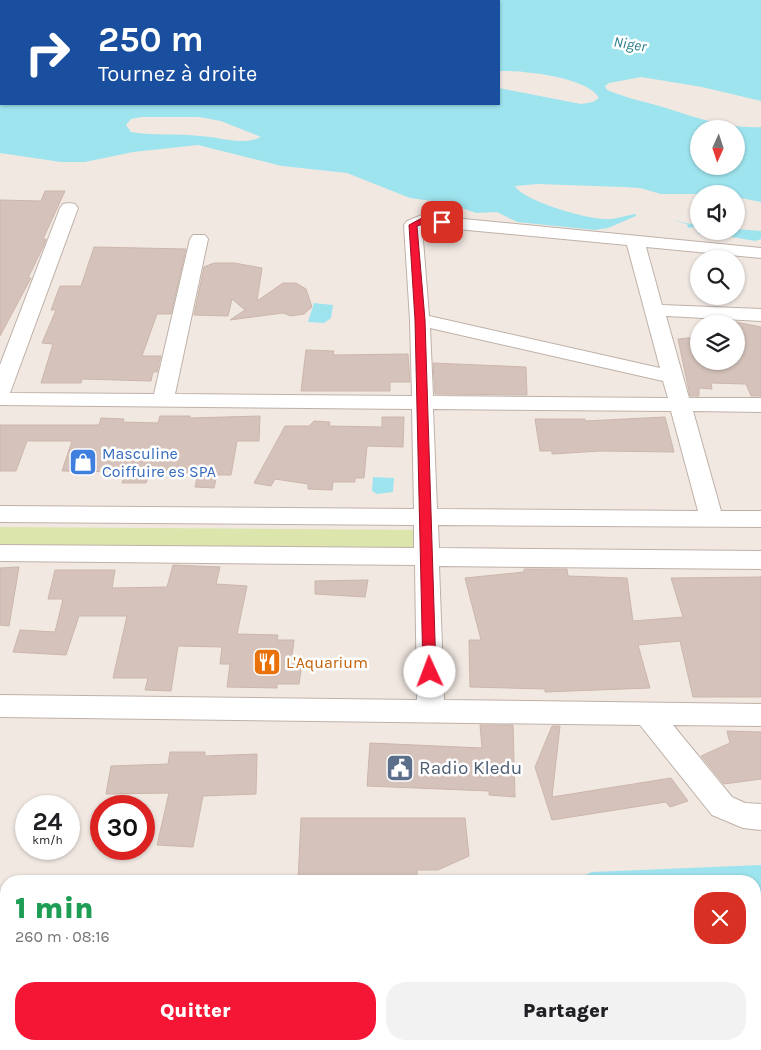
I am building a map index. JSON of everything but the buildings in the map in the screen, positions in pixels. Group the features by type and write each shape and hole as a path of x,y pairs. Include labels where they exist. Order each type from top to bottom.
{"street":[{"path":"0,392 68,208"},
{"path":"431,711 420,320 413,225 418,221 761,253"},
{"path":"163,400 199,239"},
{"path":"635,241 712,518"},
{"path":"654,310 761,315"},
{"path":"420,320 673,377"},
{"path":"0,399 761,405"},
{"path":"0,514 761,519"},
{"path":"0,553 761,560"},
{"path":"0,706 761,715"},
{"path":"648,714 722,806 743,815 761,817"}],"green space":[{"path":"0,527 424,530 426,550 0,546"}],"water":[{"name":"Niger","path":"500,0 761,0 761,101 702,87 641,77 609,83 605,86 607,90 621,95 706,120 690,120 690,175 745,175 745,127 761,127 761,202 745,199 745,185 690,185 690,194 661,194 640,188 623,187 538,184 515,186 520,192 542,203 584,216 609,219 636,214 636,216 608,228 595,230 517,222 497,212 476,213 447,203 410,198 347,173 282,166 198,145 133,152 85,162 61,162 0,153 0,105 500,105 500,88 581,104 593,102 599,98 582,85 553,76 500,71","holes":["142,117 199,117 221,121 261,137 254,140 239,141 191,135 148,134 131,132 126,125 131,119"]},
{"path":"672,220 690,224 690,228 688,228 687,224"},
{"path":"745,230 761,231 761,239 755,241 745,239"},
{"path":"314,303 333,305 331,318 324,323 308,322"},
{"path":"373,477 394,478 393,492 377,494 372,491"},
{"path":"761,865 761,875 585,875 592,872"}],"place":[{"name":"Masculine Coiffuire es SPA","path":"83,462"},
{"name":"L'Aquarium","path":"267,662"},
{"name":"Radio Kledu","path":"400,768"}],"route":[{"path":"430,672 420,320 413,225 422,220 442,222"}]}
